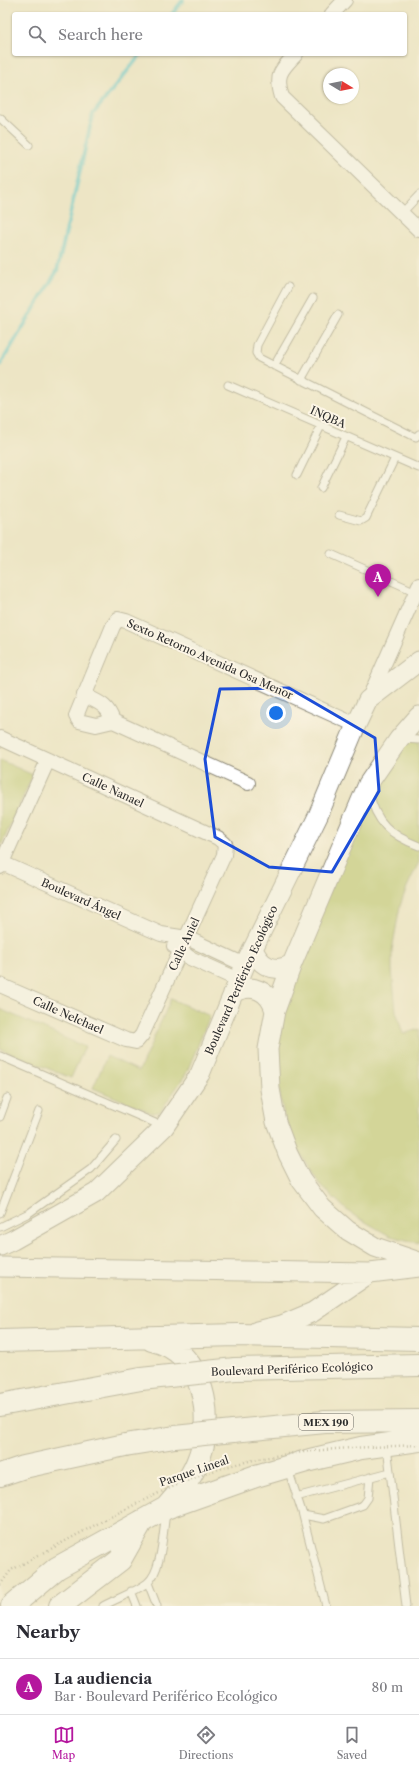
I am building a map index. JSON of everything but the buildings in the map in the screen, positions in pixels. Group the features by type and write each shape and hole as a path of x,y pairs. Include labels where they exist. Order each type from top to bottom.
{"highway":[{"path":"0,1341 238,1335 419,1340"},
{"path":"143,1338 168,1345 187,1360 198,1379 205,1407 204,1438 197,1462 187,1481 166,1508"},
{"name":"Boulevard Periférico Ecológico","path":"0,1405 141,1379 235,1369 419,1365"},
{"name":"MEX 190","path":"0,1475 24,1467 125,1445 175,1437 325,1422 419,1421"},
{"path":"12,1606 57,1568 166,1508 287,1467 336,1454 387,1444 419,1440"},
{"path":"60,1606 120,1560 142,1521"}],"street":[{"path":"334,12 345,0"},
{"path":"294,56 281,70 278,84 282,97 419,230"},
{"path":"368,700 417,589"},
{"name":"Sexto Retorno Avenida Osa Menor","path":"113,721 96,725 79,720 76,716 113,626 118,619 126,621 356,725"},
{"name":"Boulevard Periférico Ecológico","path":"0,1246 96,1193 164,1127 200,1074 239,979 318,816 368,700 419,661"},
{"path":"84,695 103,704 110,710 113,721 248,783"},
{"path":"419,716 399,739 368,784 292,964 275,1011 268,1049 270,1089 276,1122 288,1154 302,1180 322,1208 347,1230 375,1247 419,1262"},
{"name":"Calle Nanael","path":"0,738 218,838 225,844"},
{"path":"1,865 48,760"},
{"name":"Calle Aniel","path":"136,1042 142,1035 187,938 224,855 225,844"},
{"name":"Boulevard Ángel","path":"1,865 161,934 187,938 239,979"},
{"name":"Boulevard Ángel","path":"161,934 190,958 239,979"},
{"path":"253,948 258,960 268,967 280,969 292,964"},
{"path":"239,979 245,988 258,989 270,998 275,1011"},
{"name":"Calle Nelchael","path":"0,985 126,1040 136,1042"},
{"path":"0,1267 370,1273 419,1267"},
{"path":"238,1335 294,1321 313,1312 370,1273"}],"lane":[{"path":"0,118 29,145"},
{"path":"402,213 419,195"},
{"path":"288,286 256,345 256,353 259,358 412,436 416,437 419,434"},
{"path":"274,366 313,298"},
{"path":"301,380 338,315"},
{"name":"INQBA","path":"228,385 419,468"},
{"path":"297,475 321,426"},
{"path":"321,488 346,437"},
{"path":"339,515 361,521 366,518 395,458"},
{"path":"331,554 417,589"},
{"path":"399,739 419,740"},
{"path":"368,784 373,807 381,822 391,833 402,840 419,846"},
{"path":"0,1056 164,1127"},
{"path":"0,1117 7,1098"},
{"path":"0,1213 39,1111"},
{"path":"0,1227 29,1214 91,1169 116,1140"},
{"path":"387,1444 406,1606"},
{"path":"287,1467 303,1515 326,1606"},
{"path":"296,1497 390,1472"},
{"path":"303,1515 312,1518 324,1519 363,1505 368,1498 370,1477"},
{"path":"103,1606 148,1583 155,1572 160,1556 166,1508"},
{"path":"148,1583 157,1606"},
{"path":"131,1591 137,1606"}],"path":[{"name":"Parque Lineal","path":"0,1585 11,1570 147,1497 208,1473 258,1459 314,1450 419,1445"}],"highlighted area":[{"path":"289,688 375,738 379,791 332,872 269,867 215,837 205,759 220,689"}],"green space":[{"path":"419,726 419,862 400,906 392,950 392,970 396,1011 403,1034 419,1029 419,1243 390,1236 350,1213 320,1185 296,1147 284,1116 275,1069 280,1014 364,804"},
{"path":"0,760 33,775 0,848"},
{"path":"171,999 210,1016 186,1074 160,1112 152,1113 93,1088 107,1056 139,1071"},
{"path":"0,1009 85,1047 71,1078 0,1049"}],"waterway":[{"path":"174,12 183,0"},
{"path":"0,365 57,271 93,114 139,56"}],"place":[{"name":"La audiencia","path":"378,597"}]}
